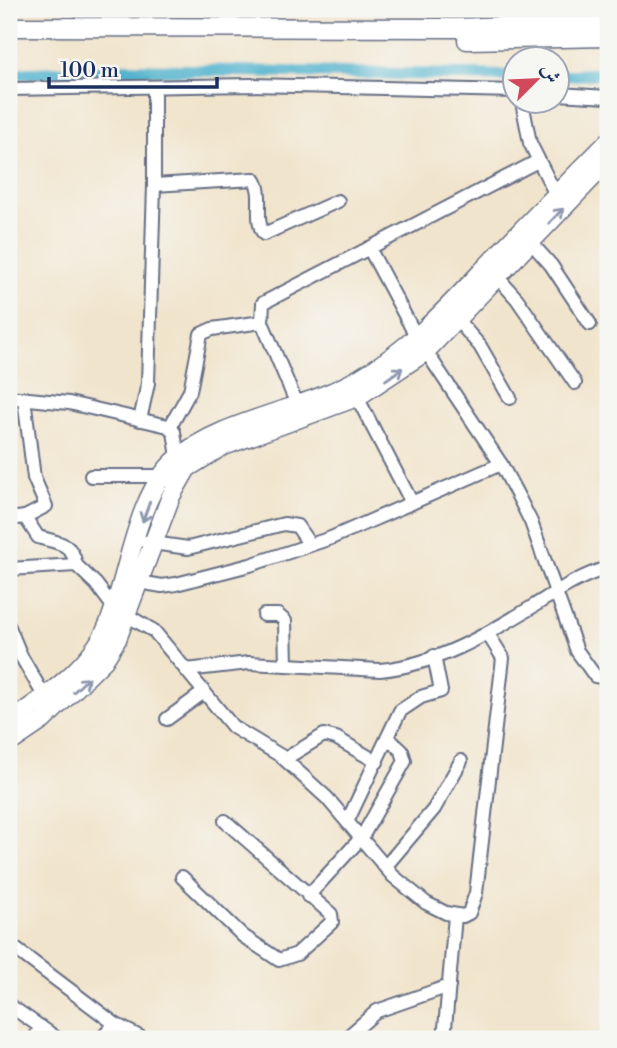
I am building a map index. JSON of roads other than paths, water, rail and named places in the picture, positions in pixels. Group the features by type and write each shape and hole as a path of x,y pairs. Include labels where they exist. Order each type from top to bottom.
{"street":[{"path":"501,9 506,27"},
{"path":"9,38 459,34 506,27 608,22"},
{"path":"9,27 608,37"},
{"path":"9,89 251,85 502,91"},
{"path":"140,420 148,383 154,87"},
{"path":"572,95 608,97"},
{"path":"524,116 538,161 556,195"},
{"path":"526,237 556,195 608,142"},
{"path":"298,407 262,321 263,303 538,161"},
{"path":"91,476 174,474 221,447 357,397 421,345 526,237 608,162"},
{"path":"154,185 254,178 258,188 260,228 264,234 338,201"},
{"path":"526,237 551,265 590,324"},
{"path":"369,248 421,345 501,464 531,522 577,651 595,676 608,678"},
{"path":"492,271 524,309 575,383"},
{"path":"451,313 480,346 510,398"},
{"path":"174,474 170,427 190,391 201,334 212,329 262,321"},
{"path":"120,612 145,541 174,474 219,434 298,407 360,379 421,345"},
{"path":"9,397 82,406 170,427"},
{"path":"357,397 412,503"},
{"path":"9,519 25,517 46,506 34,478 24,398"},
{"path":"139,582 162,586 176,584 310,545 501,464"},
{"path":"25,517 38,537 62,542 70,548 76,565 120,612 154,631 233,727 285,759 348,820 385,867 426,903 455,916 469,913 476,893 503,658 488,634"},
{"path":"145,541 188,548 284,524 297,526 310,545"},
{"path":"9,743 49,703 67,678 90,654 120,612 139,582 145,541"},
{"path":"9,569 76,565"},
{"path":"186,670 243,663 380,670 433,656 488,634 556,592 608,568"},
{"path":"264,615 278,615 285,621 286,665"},
{"path":"9,627 49,703"},
{"path":"348,820 400,711 421,697 441,691 433,656"},
{"path":"167,719 204,692"},
{"path":"9,722 49,703"},
{"path":"285,759 324,735 336,738 377,762"},
{"path":"308,896 362,837 405,761 402,751 389,738"},
{"path":"385,867 434,809 461,761"},
{"path":"182,877 243,936 279,960 297,954 332,922 331,914 225,821"},
{"path":"444,1039 455,916"},
{"path":"9,944 115,1024 144,1039"},
{"path":"345,1039 377,1011 449,986"},
{"path":"9,1005 58,1039"},
{"path":"101,1039 115,1024"},
{"path":"34,1039 41,1027"}],"waterway":[{"path":"9,74 126,69 502,76"},
{"path":"572,75 608,73"}]}
